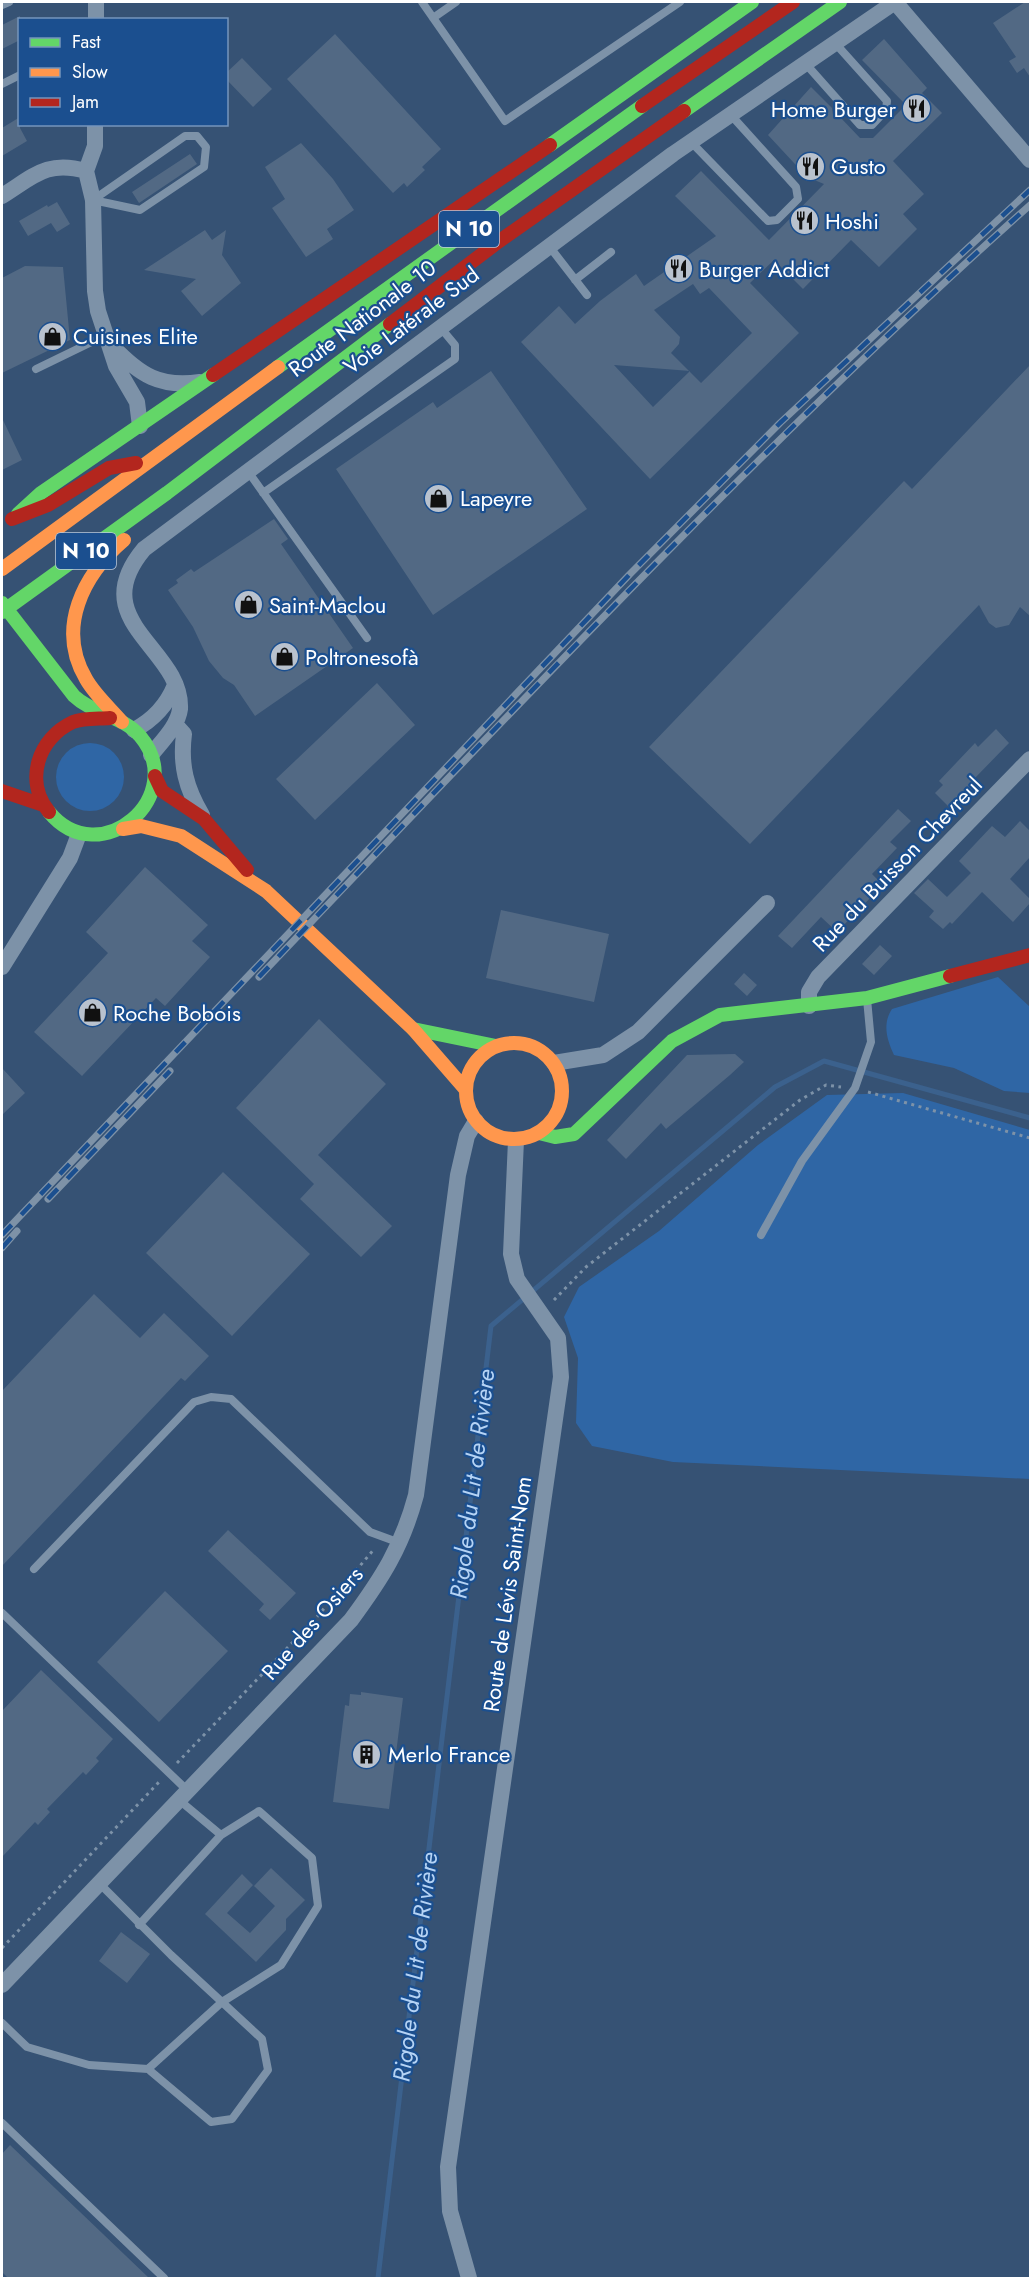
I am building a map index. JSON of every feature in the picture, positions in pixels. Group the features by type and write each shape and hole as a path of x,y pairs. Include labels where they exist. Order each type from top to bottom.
{"street":[{"path":"96,2 96,18"},
{"path":"7,522 41,493 489,188 752,2"},
{"name":"N 10","path":"2,569 148,460 595,139 793,2"},
{"name":"Route Nationale 10","path":"3,608 167,493 498,242 840,2"},
{"path":"895,2 1027,156"},
{"name":"Voie Latérale Sud","path":"175,724 180,710 175,685 129,616 126,582 131,564 144,549 690,142 895,2"},
{"path":"95,126 95,146 87,171 93,200 95,291 116,366 137,402 140,426"},
{"path":"2,196 45,170 66,166 87,171"},
{"path":"108,339 133,367 154,379 179,385 204,381"},
{"path":"7,522 48,505 109,468 148,460"},
{"path":"167,493 152,520 114,548 93,571 80,596 72,619 74,652 86,679 151,755 155,776 162,791 204,819"},
{"path":"3,608 78,700 122,723"},
{"path":"175,685 168,702 144,725 90,716 69,721 48,739 36,764 36,789 43,806 53,819 79,834 102,835 141,826 181,836 267,891"},
{"path":"151,755 175,724 184,734 182,753 188,791 204,819 267,891 413,1029 466,1090"},
{"name":"Rue du Buisson Chevreul","path":"809,1006 809,992 818,978 1030,759"},
{"path":"123,829 138,818 148,803 155,776"},
{"path":"2,790 43,806"},
{"path":"2,967 70,858 79,834"},
{"path":"554,1063 603,1054 638,1032 767,903"},
{"path":"539,1133 555,1137 574,1134 600,1112 658,1054 685,1033 720,1015 867,998 1030,955"},
{"path":"413,1029 496,1046 522,1043 534,1047 554,1063 561,1076 563,1090 572,1107"},
{"path":"496,1046 474,1063 466,1090 468,1106 476,1121 494,1134 516,1140 539,1133 556,1116 572,1107 600,1112"},
{"name":"Rue des Osiers","path":"2,1985 351,1620 382,1579 399,1547 417,1484 458,1175 468,1136 476,1121"},
{"name":"Route de Lévis Saint-Nom","path":"469,2278 450,2211 448,2167 561,1377 558,1338 543,1312 518,1279 511,1254 516,1140"}],"lane":[{"path":"2,5 9,2"},
{"path":"422,2 505,122 680,2"},
{"path":"433,18 456,2"},
{"path":"806,63 860,125 872,124 886,110 887,101 836,43"},
{"path":"2,84 18,76"},
{"path":"690,142 768,221 777,220 798,199 796,187 730,114"},
{"path":"185,136 197,136 206,147 204,167 140,210 93,200 185,136"},
{"path":"549,246 586,295"},
{"path":"575,280 611,252"},
{"path":"263,493 455,359 455,345 440,327"},
{"path":"36,369 108,339"},
{"path":"247,470 367,638"},
{"path":"761,1235 802,1161 856,1085 871,1042 867,998"},
{"path":"34,1569 194,1402 211,1397 231,1400 370,1532 399,1547"},
{"path":"2,1613 168,1773 183,1795 221,1835"},
{"path":"140,1925 221,1835 259,1811 312,1858 318,1906 281,1965 222,2002 148,2069"},
{"path":"2,2023 27,2047 89,2065 148,2069 212,2122 232,2119 268,2070 262,2039 140,1925 99,1883"},
{"path":"2,2123 164,2278"}],"path":[{"path":"543,1312 586,1267 800,1100 826,1085 856,1085 1030,1138"},
{"path":"2,1948 316,1618 372,1548 399,1547"}],"shaded area":[{"path":"90,743 103,746 114,753 121,764 124,777 121,790 114,801 103,808 90,811 77,808 66,801 59,790 56,777 59,764 66,753 77,746"},
{"path":"998,977 1030,1007 1030,1093 1004,1091 954,1068 894,1055 889,1044 886,1026 892,1009"},
{"path":"903,1093 1030,1130 1030,1479 673,1462 592,1446 576,1423 578,1358 564,1317 579,1287 659,1231 758,1145 827,1095"}],"building":[{"path":"1025,2 1030,2 1030,77 1024,68 1017,73 1009,61 1016,57 993,23"},
{"path":"20,16 18,18 18,41 2,49 2,25"},
{"path":"335,34 441,149 422,167 425,170 407,187 404,183 393,193 287,79"},
{"path":"884,39 927,88 922,93 942,113 893,161 924,194 903,214 917,229 879,267 851,240 803,289 774,260 750,283 799,333 650,479 521,342 559,306 575,324 600,301 636,274 644,286 716,236 675,196 701,171 769,240 824,184 807,177 768,135 811,87 832,108 833,115 840,117 860,138 873,138 906,105 862,60","holes":["693,284 700,294 709,288 752,333 701,383 671,353 679,344 680,337 654,310","614,365 689,371 653,407"]},
{"path":"242,58 272,89 253,107 228,81 228,71"},
{"path":"18,118 18,126 27,141 2,156 2,128"},
{"path":"301,143 333,179 354,210 327,229 333,239 306,257 272,208 285,199 265,167"},
{"path":"190,154 197,164 139,203 132,192"},
{"path":"57,202 70,224 57,232 51,223 28,236 19,221"},
{"path":"205,230 212,240 226,230 222,255 241,283 202,316 181,291 196,279 144,270"},
{"path":"25,266 63,267 70,340 2,373 2,278"},
{"path":"1030,365 1030,616 1020,607 1009,625 996,628 989,623 979,605 750,844 649,747 904,481 912,489"},
{"path":"491,371 587,509 433,615 336,469 433,402 437,408"},
{"path":"2,418 22,460 2,470"},
{"path":"274,519 288,539 281,544 353,648 255,716 234,685 223,678 209,661 193,627 168,590 178,583 176,580 191,569 194,572"},
{"path":"377,683 415,725 315,820 276,779"},
{"path":"996,729 1009,743 974,779 979,784 952,810 935,793 943,785 939,781 975,743 978,747"},
{"path":"898,809 911,821 890,842 897,848 872,874 881,883 874,894 837,932 821,917 792,948 778,936"},
{"path":"1020,821 1030,831 1030,857 1010,879 1030,899 1030,903 1013,922 982,892 952,924 950,922 943,929 929,917 934,911 914,893 928,879 947,897 971,873 959,861 992,826 1005,837"},
{"path":"145,867 208,925 192,941 210,957 165,1006 156,998 82,1076 34,1032 108,953 86,932"},
{"path":"501,910 609,934 594,1002 486,978"},
{"path":"880,945 892,956 874,975 862,964"},
{"path":"744,973 757,985 747,996 734,984"},
{"path":"319,1019 386,1084 318,1155 392,1226 361,1257 300,1199 314,1184 236,1108"},
{"path":"735,1054 744,1062 666,1129 661,1123 626,1159 607,1140 687,1055"},
{"path":"2,1068 25,1093 2,1115"},
{"path":"223,1172 310,1254 232,1336 146,1253"},
{"path":"94,1294 140,1338 164,1313 209,1356 185,1381 181,1378 2,1566 2,1391"},
{"path":"228,1530 296,1593 270,1620 259,1610 264,1604 208,1551"},
{"path":"165,1591 228,1651 159,1722 97,1662"},
{"path":"41,1670 113,1739 96,1758 99,1761 86,1775 83,1772 47,1809 50,1812 38,1825 35,1822 2,1857 2,1711"},
{"name":"Merlo France","path":"361,1692 403,1698 389,1809 333,1802 345,1705 349,1706 350,1694 361,1695"},
{"path":"271,1868 305,1900 286,1919 286,1930 256,1962 205,1914 242,1874 253,1885 227,1913 250,1933 275,1906 254,1886"},
{"path":"121,1932 150,1954 127,1983 99,1961"},
{"path":"10,2145 149,2278 8,2278 2,2272 2,2154"}],"waterway":[{"name":"Rigole du Lit de Rivière","path":"378,2278 491,1326 775,1087 824,1061 1030,1118"}],"railway":[{"path":"2,1235 630,574 780,423 1030,190"},
{"path":"259,977 542,681 733,486 929,297 1030,205"},
{"path":"48,1199 170,1071"},
{"path":"2,1248 17,1231"}],"traffic: fast":[{"path":"550,145 752,2"},
{"path":"684,111 840,2"},
{"path":"278,367 642,106"},
{"path":"2,612 167,493 390,324"},
{"path":"18,514 41,493 213,375"},
{"path":"2,603 74,696 133,729 140,736 153,759 154,781 147,802 132,819 113,831 92,835 70,829 49,812"},
{"path":"539,1133 555,1137 574,1134 672,1041 720,1015 867,998 950,976"},
{"path":"413,1029 496,1046"}],"traffic: slow":[{"path":"2,569 278,367"},
{"path":"122,722 86,679 77,660 74,622 78,604 86,586 109,554 124,540"},
{"path":"123,829 141,826 181,836 266,891 413,1029 466,1090"},
{"path":"514,1043 533,1046 548,1057 559,1072 562,1091 559,1110 548,1125 533,1136 514,1139 495,1136 480,1125 469,1110 466,1091 469,1072 480,1057 495,1046 514,1043"}],"traffic: jam":[{"path":"642,106 793,2"},
{"path":"390,324 498,242 684,111"},
{"path":"213,375 550,145"},
{"path":"12,519 48,505 109,468 136,463"},
{"path":"49,812 41,800 37,787 38,761 43,749 51,738 73,722 110,718"},
{"path":"155,776 162,791 204,819 247,870"},
{"path":"2,791 43,805"},
{"path":"950,976 1030,955"}],"place":[{"name":"Home Burger","path":"917,109"},
{"name":"Gusto","path":"810,166"},
{"name":"Hoshi","path":"804,221"},
{"name":"Burger Addict","path":"678,269"},
{"name":"Cuisines Elite","path":"52,336"},
{"name":"Lapeyre","path":"439,498"},
{"name":"Saint-Maclou","path":"248,605"},
{"name":"Poltronesofà","path":"284,657"},
{"name":"Roche Bobois","path":"92,1013"},
{"name":"Merlo France","path":"367,1754"}]}
